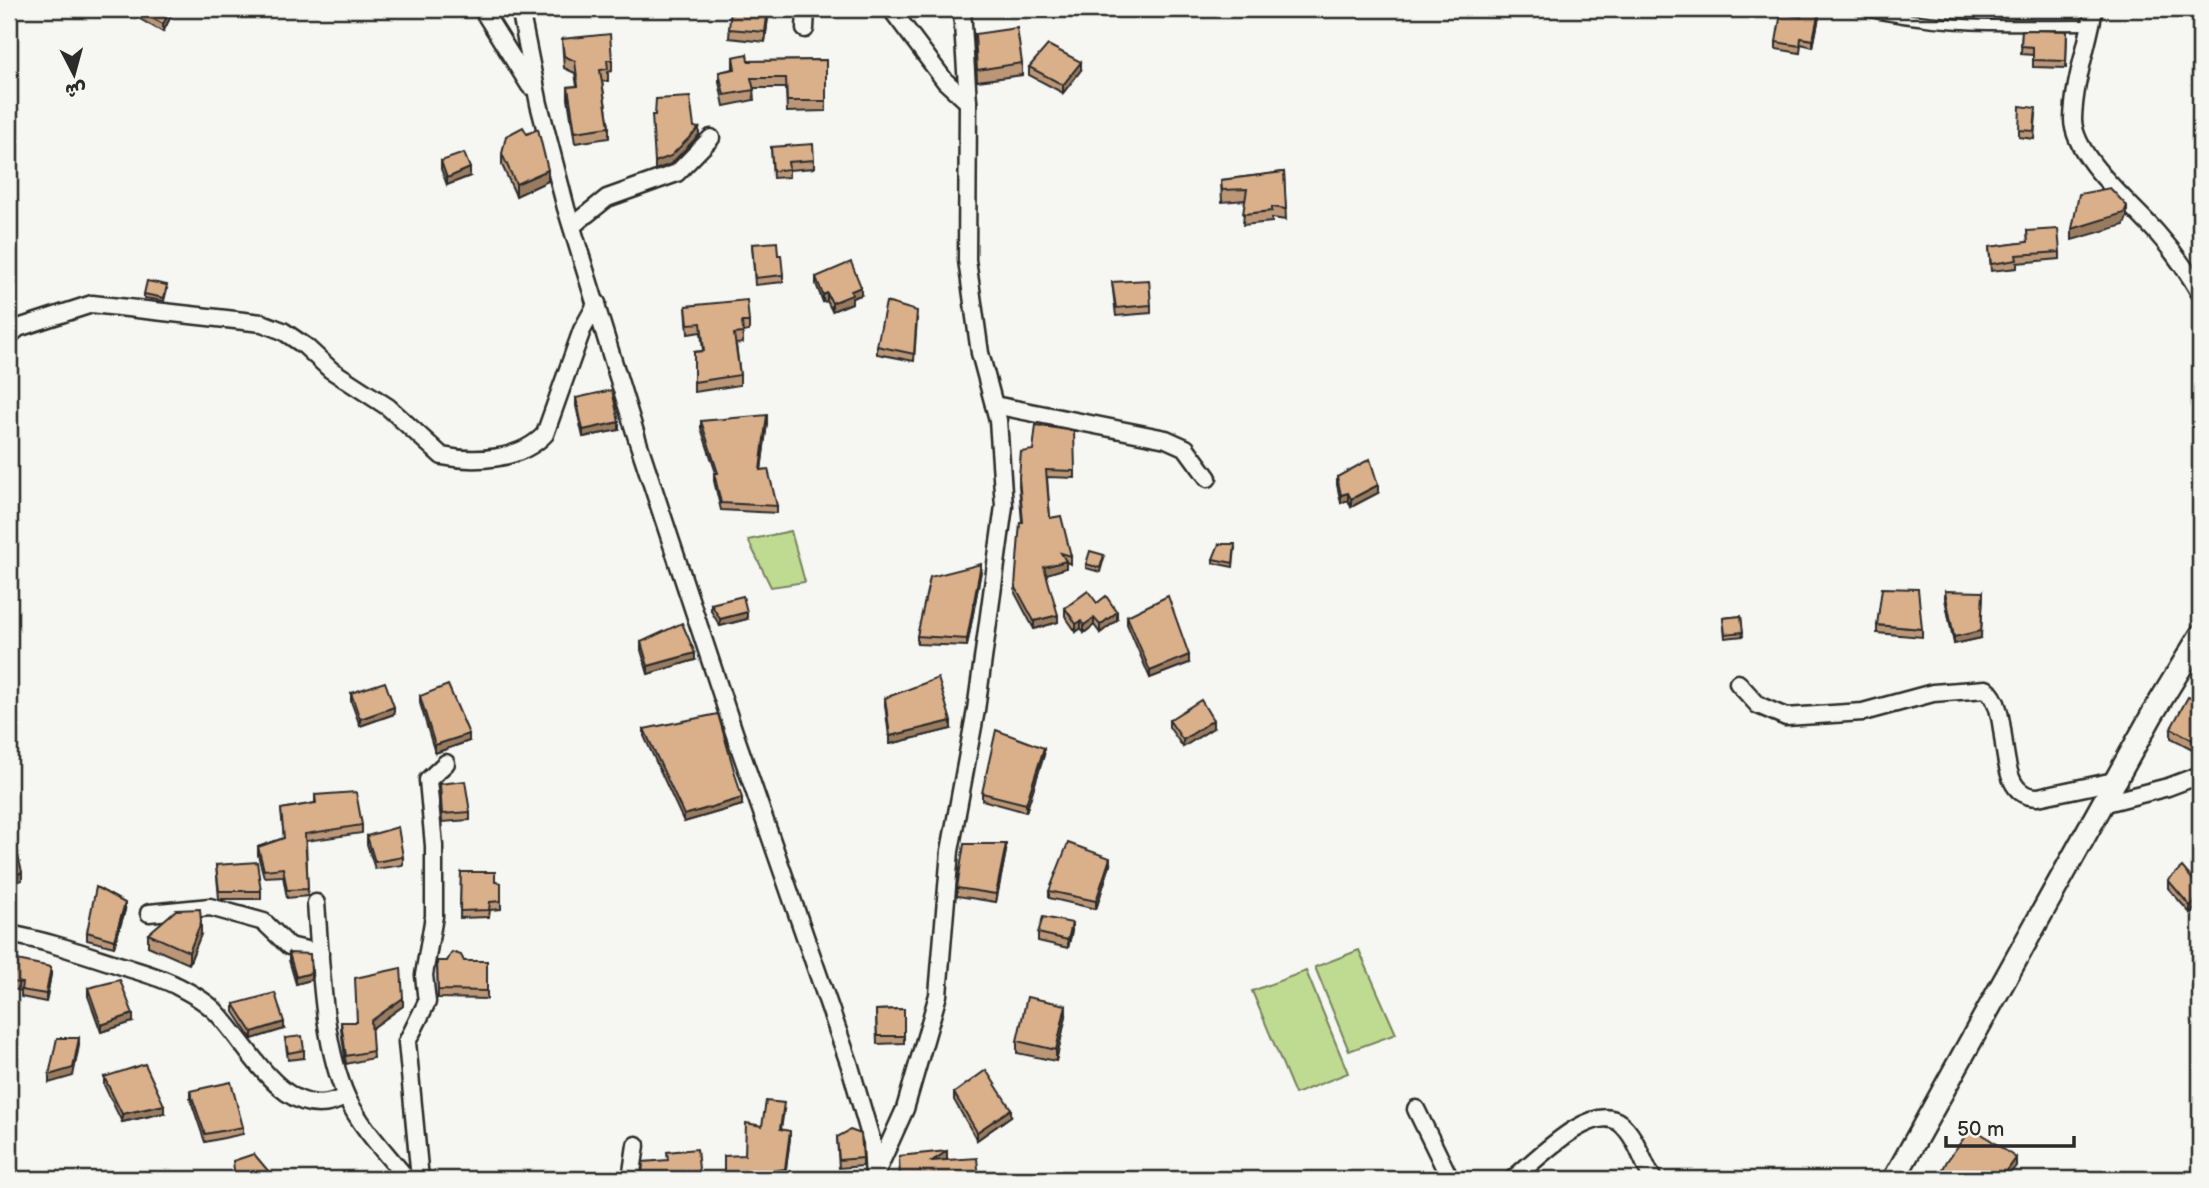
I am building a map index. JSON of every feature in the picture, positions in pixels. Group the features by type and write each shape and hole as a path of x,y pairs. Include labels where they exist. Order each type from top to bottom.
{"main road":[{"path":"1894,1179 2119,780 2153,713 2200,636"}],"street":[{"path":"482,9 500,34 539,104"},
{"path":"520,9 539,104 572,226 639,445 734,732 849,1063 872,1142 875,1177"},
{"path":"805,29 806,9"},
{"path":"891,9 945,81 968,102"},
{"path":"875,1177 905,1110 938,995 950,851 976,710 1004,506 1003,473 994,405 973,313 967,260 968,102 962,9"},
{"path":"2094,9 2075,100 2073,120 2076,137 2091,162 2159,235 2200,293"},
{"path":"572,226 607,198 677,173 711,138"},
{"path":"9,335 18,328 92,304 262,323 294,339 331,370 388,407 442,456 491,458 522,452 536,444 545,434 582,330 597,303"},
{"path":"994,405 1166,439 1186,449 1209,478"},
{"path":"1738,683 1758,705 1786,718 1863,712 1933,693 1986,689 1994,701 2018,792 2025,796 2038,797 2119,780"},
{"path":"420,1179 407,1042 428,1002 424,975 434,916 435,846 428,780 446,763"},
{"path":"2106,803 2168,787 2200,775"},
{"path":"316,903 332,1044 346,1096 362,1125 407,1179"},
{"path":"149,913 210,907 264,922 289,946 320,953"},
{"path":"9,934 45,941 176,985 218,1014 267,1075 289,1094 310,1104 334,1103 346,1096"},
{"path":"1416,1109 1450,1179"},
{"path":"1513,1179 1584,1122 1601,1116 1619,1122 1630,1134 1653,1179"},
{"path":"631,1179 636,1145"}],"lane":[{"path":"1857,9 1906,21 1939,24 2091,25"}],"green space":[{"path":"791,531 805,582 771,587 748,540"},
{"path":"1359,950 1396,1034 1349,1051 1315,967"},
{"path":"1306,971 1348,1073 1295,1094 1252,991"}],"building":[{"path":"171,9 163,24 138,11"},
{"path":"731,9 768,9 765,32 729,29"},
{"path":"1803,9 1819,10 1813,40 1801,38 1800,46 1776,42 1781,13 1801,17"},
{"path":"1017,28 1022,63 977,70 975,34"},
{"path":"2022,30 2067,31 2066,61 2033,60 2033,47 2021,46"},
{"path":"610,34 612,60 607,60 608,69 600,70 609,127 575,132 568,87 578,86 575,61 564,56 562,39"},
{"path":"1048,45 1081,62 1063,85 1029,67"},
{"path":"747,54 748,61 826,60 826,101 787,101 786,78 751,78 754,90 724,95 719,72 735,69 733,57"},
{"path":"690,97 694,127 699,128 671,156 655,162 652,115 655,115 656,99"},
{"path":"2020,106 2036,108 2034,131 2019,130"},
{"path":"523,127 527,134 538,129 548,170 516,184 502,154 506,136"},
{"path":"813,144 814,160 788,162 789,169 773,171 771,147"},
{"path":"464,153 470,168 447,178 441,161"},
{"path":"1284,172 1286,209 1272,207 1272,211 1243,214 1247,189 1222,190 1221,180"},
{"path":"2110,188 2127,206 2124,213 2072,229 2079,194"},
{"path":"2058,229 2060,252 2016,255 2017,260 1991,264 1989,247 2028,242 2027,231"},
{"path":"777,242 783,275 755,278 752,244"},
{"path":"851,262 861,287 851,291 852,295 832,303 827,293 823,295 816,277"},
{"path":"1149,280 1151,305 1116,308 1112,282"},
{"path":"147,281 167,285 164,298 144,294"},
{"path":"747,300 749,322 742,322 743,333 734,334 740,375 694,382 694,352 704,351 701,323 688,324 686,306"},
{"path":"886,302 917,311 914,354 877,346"},
{"path":"612,390 619,422 583,430 576,398"},
{"path":"767,415 760,470 768,469 777,506 721,503 714,473 718,473 701,421"},
{"path":"1036,425 1074,431 1075,471 1046,470 1050,518 1061,516 1071,556 1061,553 1066,561 1044,567 1058,615 1034,621 1015,586 1020,522 1023,522 1019,478 1021,452 1033,450"},
{"path":"1370,459 1378,485 1351,499 1348,493 1341,495 1337,477"},
{"path":"1219,544 1235,544 1233,563 1213,559"},
{"path":"1090,551 1104,555 1100,568 1086,564"},
{"path":"981,564 967,639 917,636 930,577"},
{"path":"1882,588 1918,589 1922,629 1877,625"},
{"path":"1088,591 1097,603 1106,596 1117,612 1100,625 1094,618 1084,625 1081,621 1076,624 1065,608"},
{"path":"1945,591 1983,592 1981,631 1954,637"},
{"path":"743,596 747,612 720,619 711,604"},
{"path":"1168,596 1189,655 1150,671 1127,616"},
{"path":"1741,616 1743,632 1725,634 1723,618"},
{"path":"682,623 695,653 648,666 641,642"},
{"path":"938,678 951,721 890,736 885,698"},
{"path":"385,682 394,707 360,719 351,693"},
{"path":"448,685 469,734 435,745 420,696"},
{"path":"2200,686 2200,744 2171,728 2188,697 2191,698"},
{"path":"1201,700 1213,720 1183,740 1169,720"},
{"path":"718,714 742,798 684,815 644,729"},
{"path":"996,730 1044,748 1026,804 982,793"},
{"path":"465,781 470,812 442,814 440,784"},
{"path":"356,792 362,825 305,834 308,889 287,890 283,868 264,870 258,847 284,838 281,809 316,803 315,795"},
{"path":"398,827 403,857 375,862 367,836"},
{"path":"13,836 22,872 9,878 9,837"},
{"path":"1068,843 1110,858 1096,901 1049,891"},
{"path":"964,844 1006,844 996,894 957,888"},
{"path":"257,862 261,891 219,891 216,865"},
{"path":"2182,867 2200,888 2200,897 2190,906 2168,880"},
{"path":"461,872 495,872 495,882 501,883 501,901 490,902 489,910 460,911"},
{"path":"96,887 125,903 114,940 87,932"},
{"path":"200,909 201,922 189,952 148,934 176,910"},
{"path":"1043,917 1072,923 1068,940 1038,933"},
{"path":"452,952 461,955 464,961 487,961 487,991 438,990 437,961 447,961"},
{"path":"289,953 310,954 311,973 296,977"},
{"path":"17,960 51,967 46,994 21,990 22,983 13,982"},
{"path":"401,968 403,998 371,1021 373,1051 346,1056 341,1022 357,1022 355,978"},
{"path":"120,980 133,1014 101,1025 88,988"},
{"path":"275,993 284,1022 252,1032 234,1004"},
{"path":"1027,997 1066,1005 1056,1050 1017,1041"},
{"path":"904,1009 904,1036 877,1036 876,1010"},
{"path":"302,1036 304,1050 288,1053 285,1038"},
{"path":"57,1038 79,1038 73,1068 49,1075"},
{"path":"145,1064 164,1105 122,1114 104,1077"},
{"path":"986,1070 1011,1109 977,1132 954,1093"},
{"path":"231,1082 243,1127 205,1134 190,1091"},
{"path":"766,1101 784,1103 780,1129 790,1131 785,1169 764,1172 762,1179 724,1179 724,1156 745,1155 746,1123 762,1126"},
{"path":"1972,1127 2016,1158 2001,1179 1938,1179 1947,1161"},
{"path":"850,1130 861,1134 863,1158 839,1160 837,1137"},
{"path":"697,1149 700,1179 642,1179 643,1162 668,1160 667,1152"},
{"path":"947,1151 932,1161 977,1158 979,1179 900,1179 899,1156"},
{"path":"254,1154 275,1179 235,1179 233,1161"}]}
